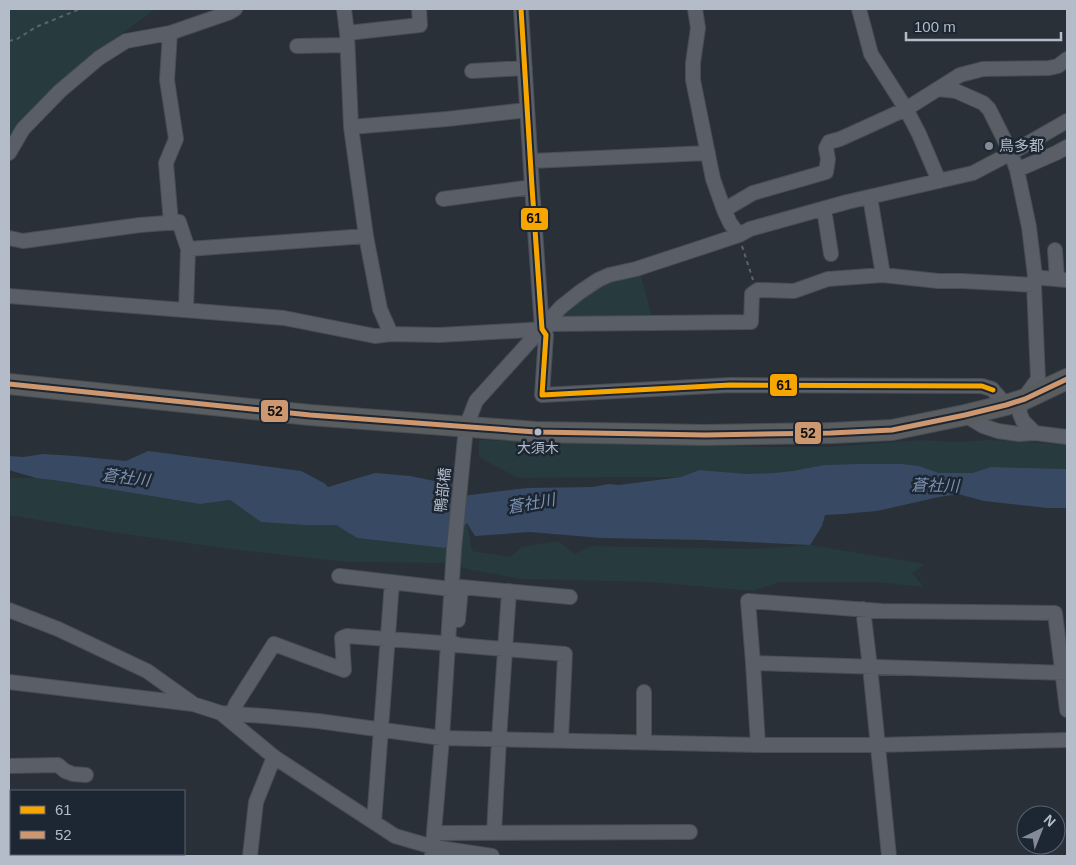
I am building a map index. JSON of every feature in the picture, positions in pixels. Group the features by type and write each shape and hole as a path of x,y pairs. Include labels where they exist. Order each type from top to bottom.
{"highway":[{"path":"9,384 465,430 705,435 831,434 892,430 965,415 1025,399 1065,385"}],"street":[{"path":"9,153 23,129 60,91 99,58 126,41 170,33 235,9"},
{"path":"344,9 351,127 366,236 380,309 391,334"},
{"path":"297,46 347,39 420,25 419,9"},
{"path":"521,9 542,329 546,335 542,395 730,385 982,386 992,389 1006,404"},
{"path":"695,9 698,28 693,63 693,80 713,178 724,210 730,223 739,235"},
{"path":"858,9 871,54 906,109 939,181"},
{"path":"170,33 167,80 176,138 166,163 171,223"},
{"path":"724,210 753,193 826,172 828,159 826,148 829,142 840,139 906,109 960,76 982,70 1049,68 1058,66 1067,59"},
{"path":"472,71 524,68"},
{"path":"938,89 956,91 983,103 989,109 1012,154 1017,170 1029,226 1034,280 1038,379 1020,405 1020,414 1023,421 1035,432"},
{"path":"351,127 527,110"},
{"name":"鴨部橋","path":"452,644 451,589 465,430 476,401 560,308 580,292 609,275 636,269 739,235 750,229 870,197 973,173 1012,154 1067,121"},
{"path":"1017,170 1067,147"},
{"path":"531,161 708,153"},
{"path":"443,199 532,187"},
{"path":"870,197 883,275"},
{"path":"824,209 831,254"},
{"path":"9,238 23,241 140,225 179,222 188,248 186,310"},
{"path":"188,248 366,236"},
{"path":"9,296 284,318 375,336 542,329 552,324 751,322 752,294 756,291 794,291 828,279 883,275 938,281 1034,280 1043,278 1062,280 1055,250"},
{"path":"965,415 983,426 998,431 1018,434 1035,432 1067,437"},
{"path":"339,576 451,589"},
{"path":"374,822 392,582"},
{"path":"433,846 452,644 461,587 570,597"},
{"path":"494,833 509,592"},
{"path":"758,745 748,601 882,611 1055,612 1065,673 1067,710"},
{"path":"863,609 890,856"},
{"path":"9,610 58,629 147,671 193,704"},
{"path":"227,714 236,704 274,644 344,670 342,638 346,636 388,639 565,654 561,740"},
{"path":"753,663 1065,673"},
{"path":"9,682 193,704 227,714 318,721 442,738 758,745 878,745 1067,740"},
{"path":"644,692 644,742"},
{"path":"227,714 274,757 395,836 433,846 492,856"},
{"path":"250,856 256,802 274,757"},
{"path":"9,766 58,765 73,774 86,775"},
{"path":"433,846 494,833 690,832"}],"path":[{"path":"9,41 17,39 36,27 80,9"},
{"path":"739,235 756,291"}],"green space":[{"path":"9,9 156,9 83,61 9,140"},
{"path":"640,272 652,318 555,321 563,311 610,277"},
{"path":"479,440 829,447 921,440 958,442 988,440 1067,445 1067,469 991,467 972,473 939,473 919,466 902,464 857,464 824,465 774,473 747,474 699,470 681,477 518,478 479,457"},
{"path":"9,478 36,478 60,481 200,504 230,500 261,522 336,525 357,538 445,548 467,523 472,551 511,557 521,547 558,541 575,554 592,546 754,549 810,545 925,564 912,573 924,587 875,582 779,582 753,591 649,582 522,579 446,563 346,562 230,549 9,515"}],"water":[{"name":"蒼社川","path":"148,451 301,471 328,487 375,473 410,476 454,485 455,498 527,488 619,485 681,477 699,470 747,474 774,473 824,465 857,464 902,464 919,466 939,473 972,473 991,467 1067,469 1067,508 1047,508 984,501 958,494 877,511 825,515 822,526 810,545 601,538 530,532 475,536 467,523 445,548 357,538 336,525 261,522 230,500 200,504 36,478 9,470 9,456 23,457 43,454 126,461"}],"transit line":[{"name":"61","path":"521,9 542,329 546,335 542,395 730,385 982,386 993,390"},
{"name":"52","path":"9,384 310,415 536,432 705,435 892,430 1006,405 1025,399 1067,379"}],"place":[{"name":"鳥多都","path":"989,146"},
{"name":"大須木","path":"538,432"}]}
